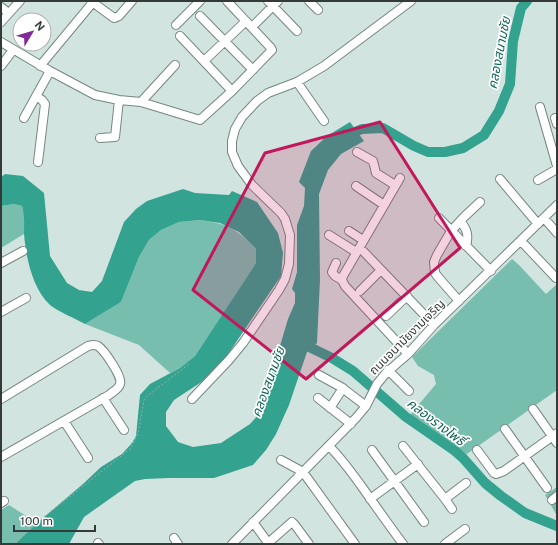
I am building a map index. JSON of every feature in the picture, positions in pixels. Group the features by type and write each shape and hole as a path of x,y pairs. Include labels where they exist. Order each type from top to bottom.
{"street":[{"path":"1,22 20,1"},
{"path":"40,66 93,1 114,18 119,16 132,1"},
{"path":"176,25 200,1"},
{"path":"16,52 95,95 119,100 141,102 199,120 232,91 272,49 227,1"},
{"path":"309,1 318,10"},
{"path":"192,399 233,356 279,290 285,279 289,264 290,235 285,218 252,185 238,166 232,152 232,141 235,129 242,117 257,101 268,93 297,82 332,61 412,1"},
{"path":"252,27 273,3 297,31"},
{"path":"200,16 253,70"},
{"path":"204,61 246,21"},
{"path":"180,36 232,91"},
{"path":"1,42 12,49"},
{"path":"1,66 12,51"},
{"path":"141,102 175,65"},
{"path":"24,118 50,71"},
{"path":"297,82 324,121"},
{"path":"36,96 45,104 38,162"},
{"path":"100,138 114,138 116,136 119,100"},
{"path":"538,180 557,167 540,107"},
{"path":"357,152 373,161 376,173 395,185"},
{"path":"342,280 343,276 360,252 363,240 400,178"},
{"path":"500,179 541,221 557,233"},
{"path":"356,186 384,205"},
{"path":"459,301 438,277 434,269 434,262 451,231 480,202"},
{"name":"ถนนอนามัยงามเจริญ","path":"232,544 351,424 368,402 377,384 388,370 408,354 434,325 557,205"},
{"path":"439,218 490,271"},
{"path":"460,221 467,230 468,236 466,246"},
{"path":"344,238 349,229 363,240"},
{"path":"329,235 360,252 381,270 434,325"},
{"path":"521,241 556,278"},
{"path":"1,263 23,251"},
{"path":"336,263 332,272 335,276 342,280 345,286 408,354"},
{"path":"360,291 381,270"},
{"path":"386,316 406,296"},
{"path":"1,312 26,298"},
{"path":"1,399 88,346 94,345 99,347 117,371 121,382 120,386 103,398 1,457"},
{"path":"388,370 409,391"},
{"path":"319,375 368,402"},
{"path":"330,408 343,388"},
{"path":"103,398 124,430"},
{"path":"318,398 351,424"},
{"path":"477,450 496,474 504,471 524,456 555,437 533,409"},
{"path":"64,420 88,458"},
{"path":"505,429 547,488"},
{"path":"329,446 340,456 403,544"},
{"path":"403,446 452,509"},
{"path":"372,450 424,522"},
{"path":"281,460 303,472 355,544"},
{"path":"370,499 418,464"},
{"path":"444,499 466,483"},
{"path":"253,522 268,544 292,522 309,544"},
{"path":"444,544 465,529"}],"path":[{"path":"15,544 39,521 130,449 138,434 144,400 146,397 189,364"}],"highlighted area":[{"path":"380,122 460,248 306,379 193,290 265,153"}],"shaded area":[{"path":"350,122 364,141 341,154 328,170 319,194 320,280 317,343 307,352 289,405 276,434 266,450 253,465 214,478 169,478 135,481 84,517 69,544 15,544 101,467 122,454 132,443 136,436 140,395 150,384 180,368 195,356 256,263 256,249 239,232 220,223 200,220 179,222 161,230 149,240 139,257 121,302 85,324 50,305 39,290 34,281 28,262 22,206 14,204 1,206 1,177 5,174 23,176 44,193 50,256 67,283 79,290 92,292 102,281 124,222 136,209 147,201 183,189 195,193 229,195 232,191 257,202 278,233 283,253 281,276 222,363 206,379 174,400 166,412 166,426 178,442 193,447 221,443 250,424 260,413 288,319 295,303 295,293 292,289 297,272 297,225 304,206 305,188 299,182 311,151 327,136"},
{"path":"14,204 22,206 25,218 24,234 1,248 1,206"},
{"path":"200,220 218,223 237,232 256,249 256,263 195,356 180,368 170,373 139,345 85,324 121,302 139,257 149,240 161,230 179,222"},
{"path":"512,259 546,294 557,284 557,390 467,454 453,447 414,420 410,415 436,384 434,375 418,366 412,357"},
{"path":"557,487 557,516 545,495"},
{"path":"9,505 37,523 15,544 1,544 1,510"}],"waterway":[{"name":"คลองสนามชัย","path":"345,136 362,129 383,128 414,146 428,152 445,152 463,148 484,135 499,111 510,84 513,41 521,8 527,1"},
{"name":"คลองรางโพธิ์","path":"299,342 332,358 353,371 406,417 455,451 485,483 501,496 525,513 557,526"}]}
